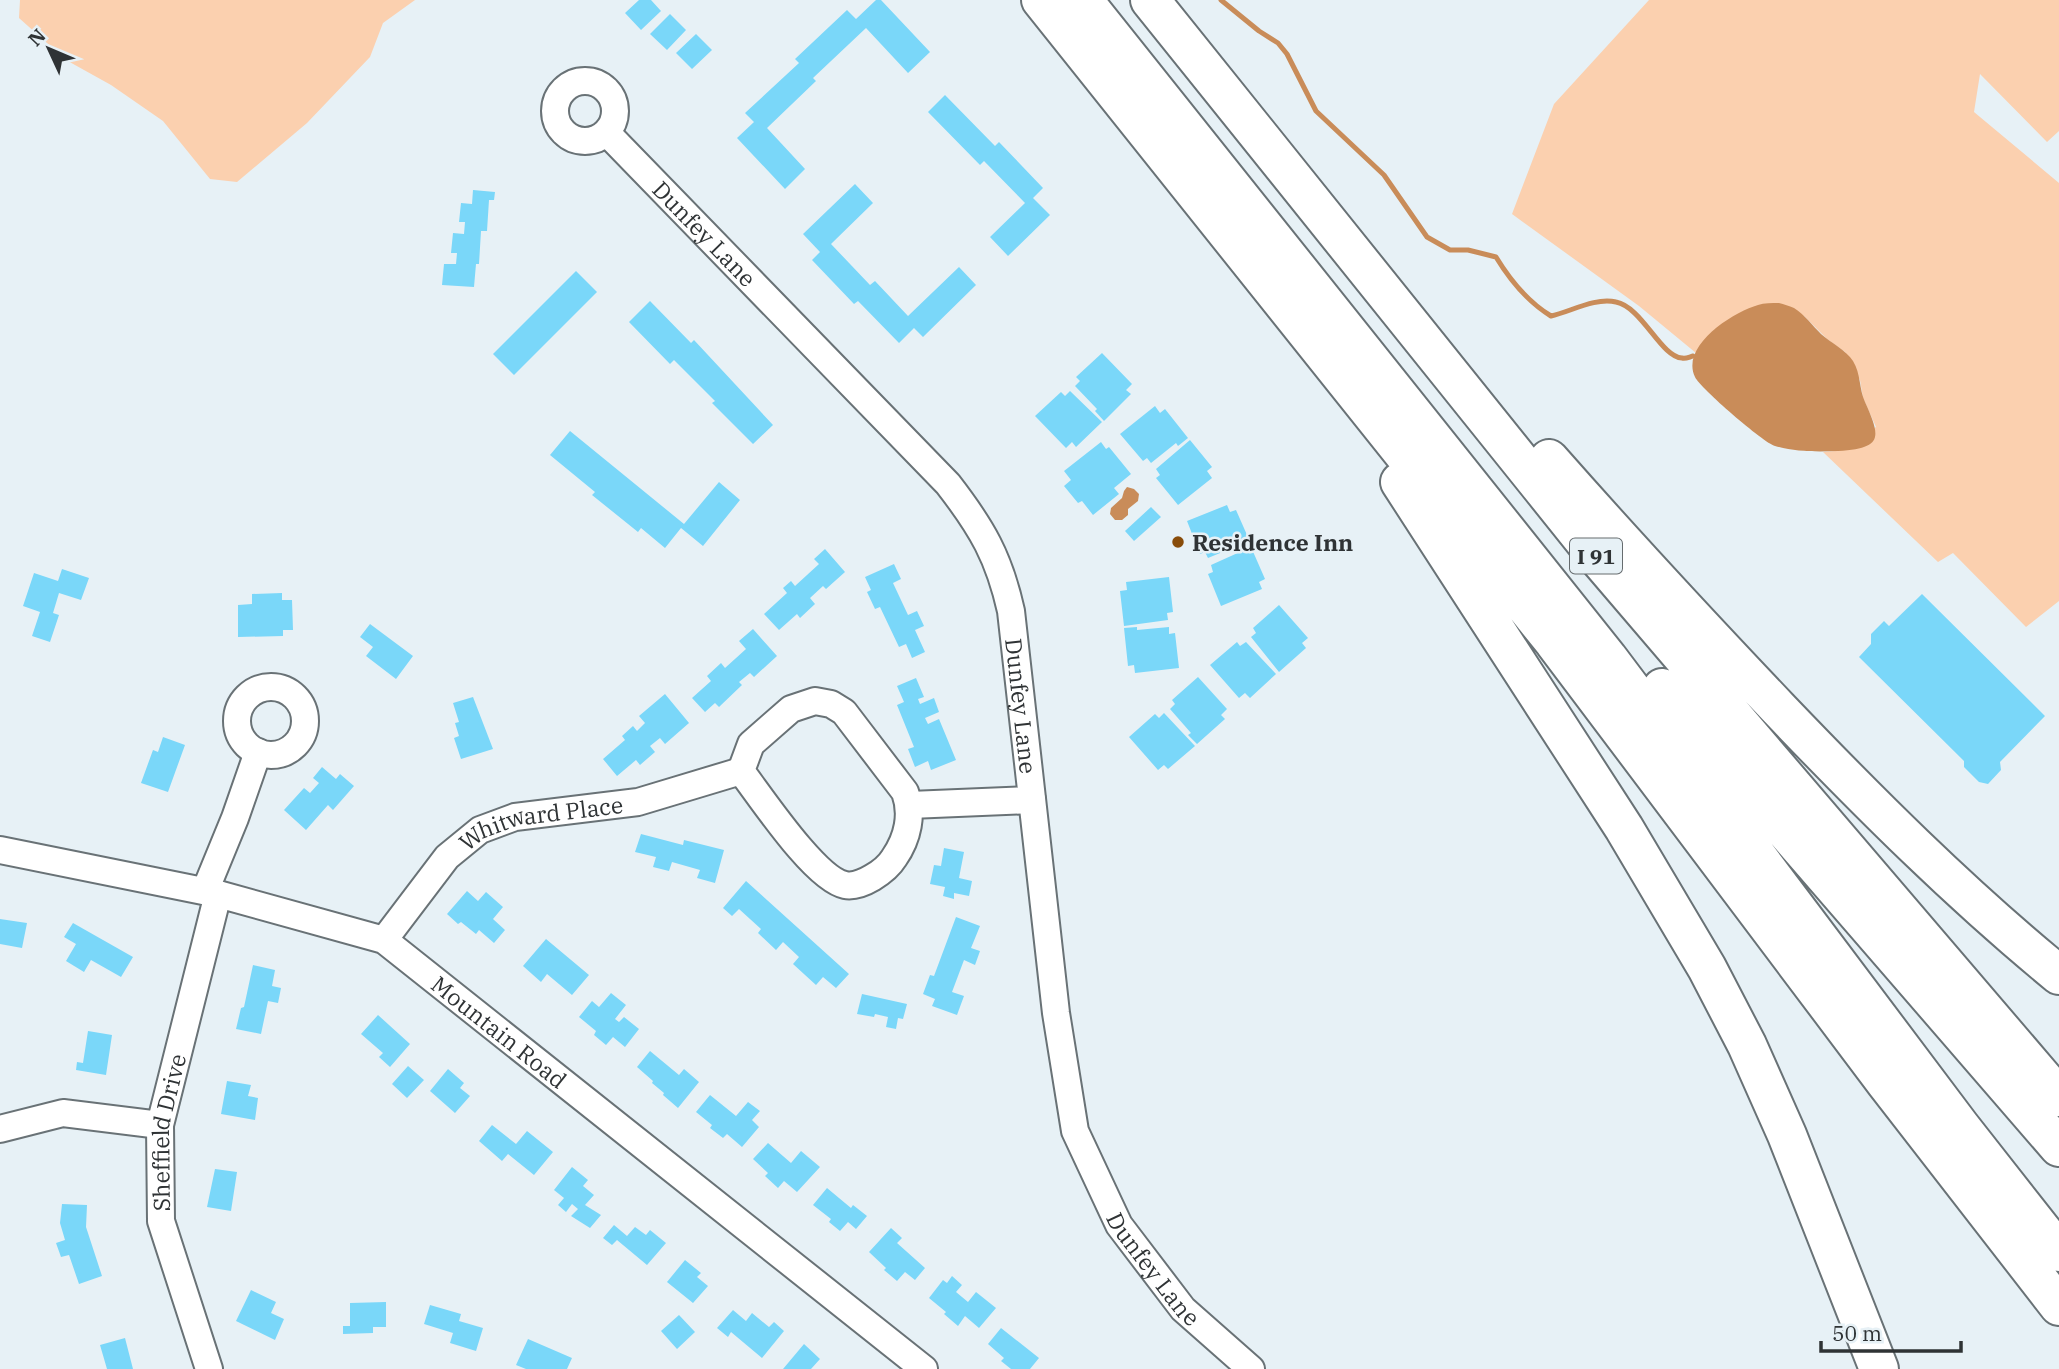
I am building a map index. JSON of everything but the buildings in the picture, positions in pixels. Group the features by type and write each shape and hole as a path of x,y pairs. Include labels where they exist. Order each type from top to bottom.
{"highway":[{"path":"1041,0 1554,642 1886,1083 2059,1306"},
{"path":"1083,0 1600,647 1945,1106 2059,1252"},
{"path":"1107,0 1623,641 2059,1147"},
{"name":"I 91","path":"1150,0 1641,611 2059,1097"},
{"path":"1385,293 1420,317 1451,345 1632,551 1857,789 1949,879 2059,975"},
{"path":"1367,406 1400,484 1624,828 1684,926 1730,1010 1800,1166 1879,1369"}],"street":[{"name":"Dunfey Lane","path":"607,133 948,484 974,517 999,565 1011,611 1056,1013 1075,1132 1119,1225 1182,1309 1251,1369"},
{"path":"815,701 831,704 844,712 905,792 910,805 909,827 894,859 866,883 845,885 818,870 741,771 751,744 791,709 815,701"},
{"name":"Sheffield Drive","path":"209,1369 161,1221 160,1125 212,893 258,752"},
{"name":"Whitward Place","path":"384,940 447,857 480,830 515,817 638,802 741,771"},
{"path":"910,805 1032,800"},
{"name":"Mountain Road","path":"0,850 212,893 384,940 923,1369"},
{"path":"0,1129 63,1113 160,1125"}],"shaded area":[{"path":"20,0 415,0 383,23 370,57 307,123 237,182 210,179 163,121 111,85 66,60 19,18"},
{"path":"1649,0 2059,0 2059,131 2047,142 1980,74 1974,112 2059,183 2059,601 2026,627 1953,553 1938,562 1823,452 1835,451 1876,427 1863,398 1860,380 1845,352 1827,339 1804,316 1715,329 1696,353 1639,306 1512,214 1554,104"},
{"path":"1779,303 1798,311 1853,361 1874,424 1875,433 1871,444 1853,450 1830,451 1775,446 1733,414 1695,377 1692,365 1695,354 1712,332 1748,309"},
{"path":"1127,487 1139,494 1138,501 1128,509 1128,515 1122,520 1115,520 1110,514 1111,508 1122,498"}],"waterway":[{"path":"1221,0 1278,43 1287,54 1316,111 1384,175 1427,237 1450,250 1468,250 1496,257 1520,290 1551,316 1591,303 1616,302 1634,313 1674,356 1693,356"}],"place":[{"name":"Residence Inn","path":"1178,542"}]}
